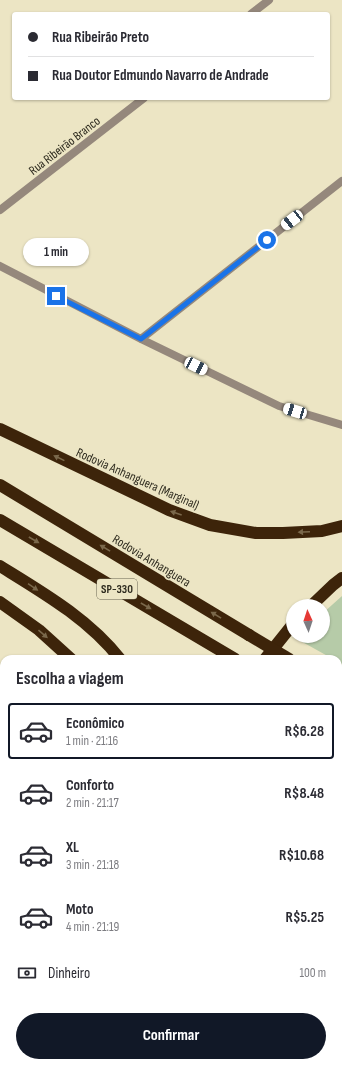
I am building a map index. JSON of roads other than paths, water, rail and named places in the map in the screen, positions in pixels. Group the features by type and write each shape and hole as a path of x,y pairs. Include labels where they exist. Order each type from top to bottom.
{"highway":[{"name":"Rodovia Anhanguera (Marginal)","path":"0,430 169,510 210,525 256,533 322,531 342,526"},
{"path":"0,481 32,504"},
{"name":"Rodovia Anhanguera","path":"0,485 282,655"},
{"name":"SP-330","path":"0,520 230,655"},
{"path":"0,566 31,585 82,621 101,637 117,655"},
{"path":"319,599 342,578"},
{"path":"0,602 39,630 67,655"},
{"path":"268,655 286,633"}],"street":[{"path":"254,12 269,0"},
{"name":"Rua Ribeirão Branco","path":"0,210 141,100"},
{"path":"141,339 342,181"},
{"path":"0,266 141,339 280,406 342,425"}]}
